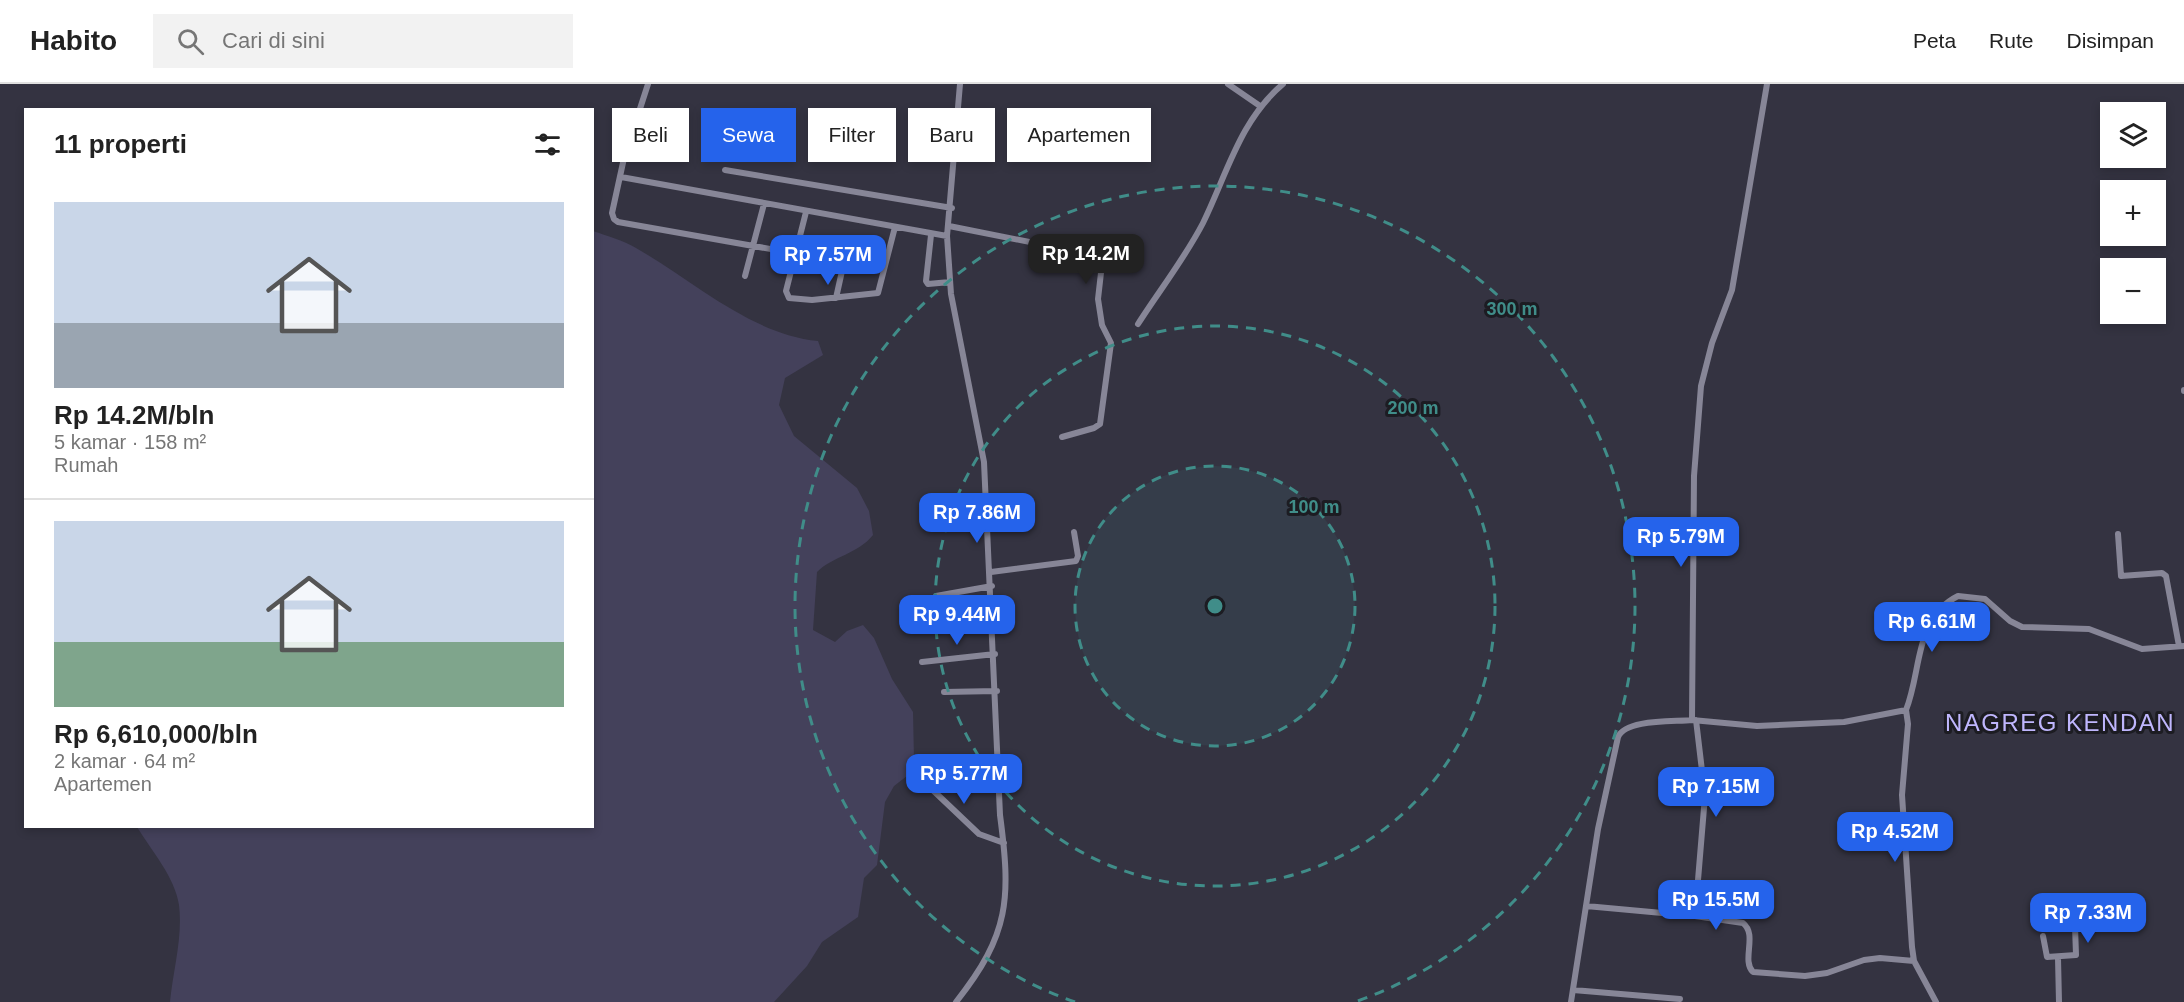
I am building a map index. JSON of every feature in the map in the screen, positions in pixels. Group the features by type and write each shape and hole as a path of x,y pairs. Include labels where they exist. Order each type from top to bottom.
{"street":[{"path":"648,84 624,158 612,213 618,222 844,262"},
{"path":"956,1002 979,973 1006,911 992,586 984,462 950,282 947,236 952,208 960,84"},
{"path":"1228,84 1260,106"},
{"path":"1138,324 1202,225 1240,136 1260,106 1283,84"},
{"path":"1695,916 1705,796 1694,720 1694,476 1701,386 1712,343 1732,290 1767,84"},
{"path":"725,170 952,208"},
{"path":"621,177 806,212 895,226 931,235 947,236"},
{"path":"745,276 764,204"},
{"path":"806,212 786,291 789,298 836,298 878,293 895,226"},
{"path":"949,226 1100,256 1102,264 1098,299 1102,325 1111,343 1100,424 1062,438"},
{"path":"931,235 926,280 928,284 950,282"},
{"path":"836,298 849,244"},
{"path":"991,572 1076,561 1078,556 1074,532"},
{"path":"1936,1002 1914,961 1902,795 1908,724 1906,710 1923,636 1932,619 1958,596 1985,599 2010,621 2022,627 2089,629 2142,649 2181,646 2166,576 2162,573 2121,576 2118,534"},
{"path":"936,596 992,586"},
{"path":"922,662 995,654"},
{"path":"944,692 997,691"},
{"path":"1571,1002 1598,829 1620,732 1634,724 1694,720 1757,726 1844,722 1906,710"},
{"path":"920,778 979,834 1004,843"},
{"path":"2043,936 2046,956 2074,957 2077,953 2074,897"},
{"path":"1586,906 1695,916 1746,925 1750,933 1749,967 1753,972 1805,976 1827,973 1864,960 1880,958 1914,961"},
{"path":"2058,958 2059,1002"},
{"path":"1573,990 1668,1000 1680,999"},
{"path":"1622,1002 1623,994"}],"shaded area":[{"path":"594,231 636,248 746,317 793,336 818,341 823,355 785,378 779,405 794,436 857,488 869,511 873,535 860,547 830,562 817,572 813,630 835,642 847,631 863,625 874,638 892,679 913,712 914,760 907,776 894,786 885,802 877,865 864,878 858,917 822,942 807,966 774,1002 170,1002 179,941 180,917 177,895 162,864 138,828 594,828"}],"district":[{"name":"NAGREG KENDAN","path":"2060,723"}]}
